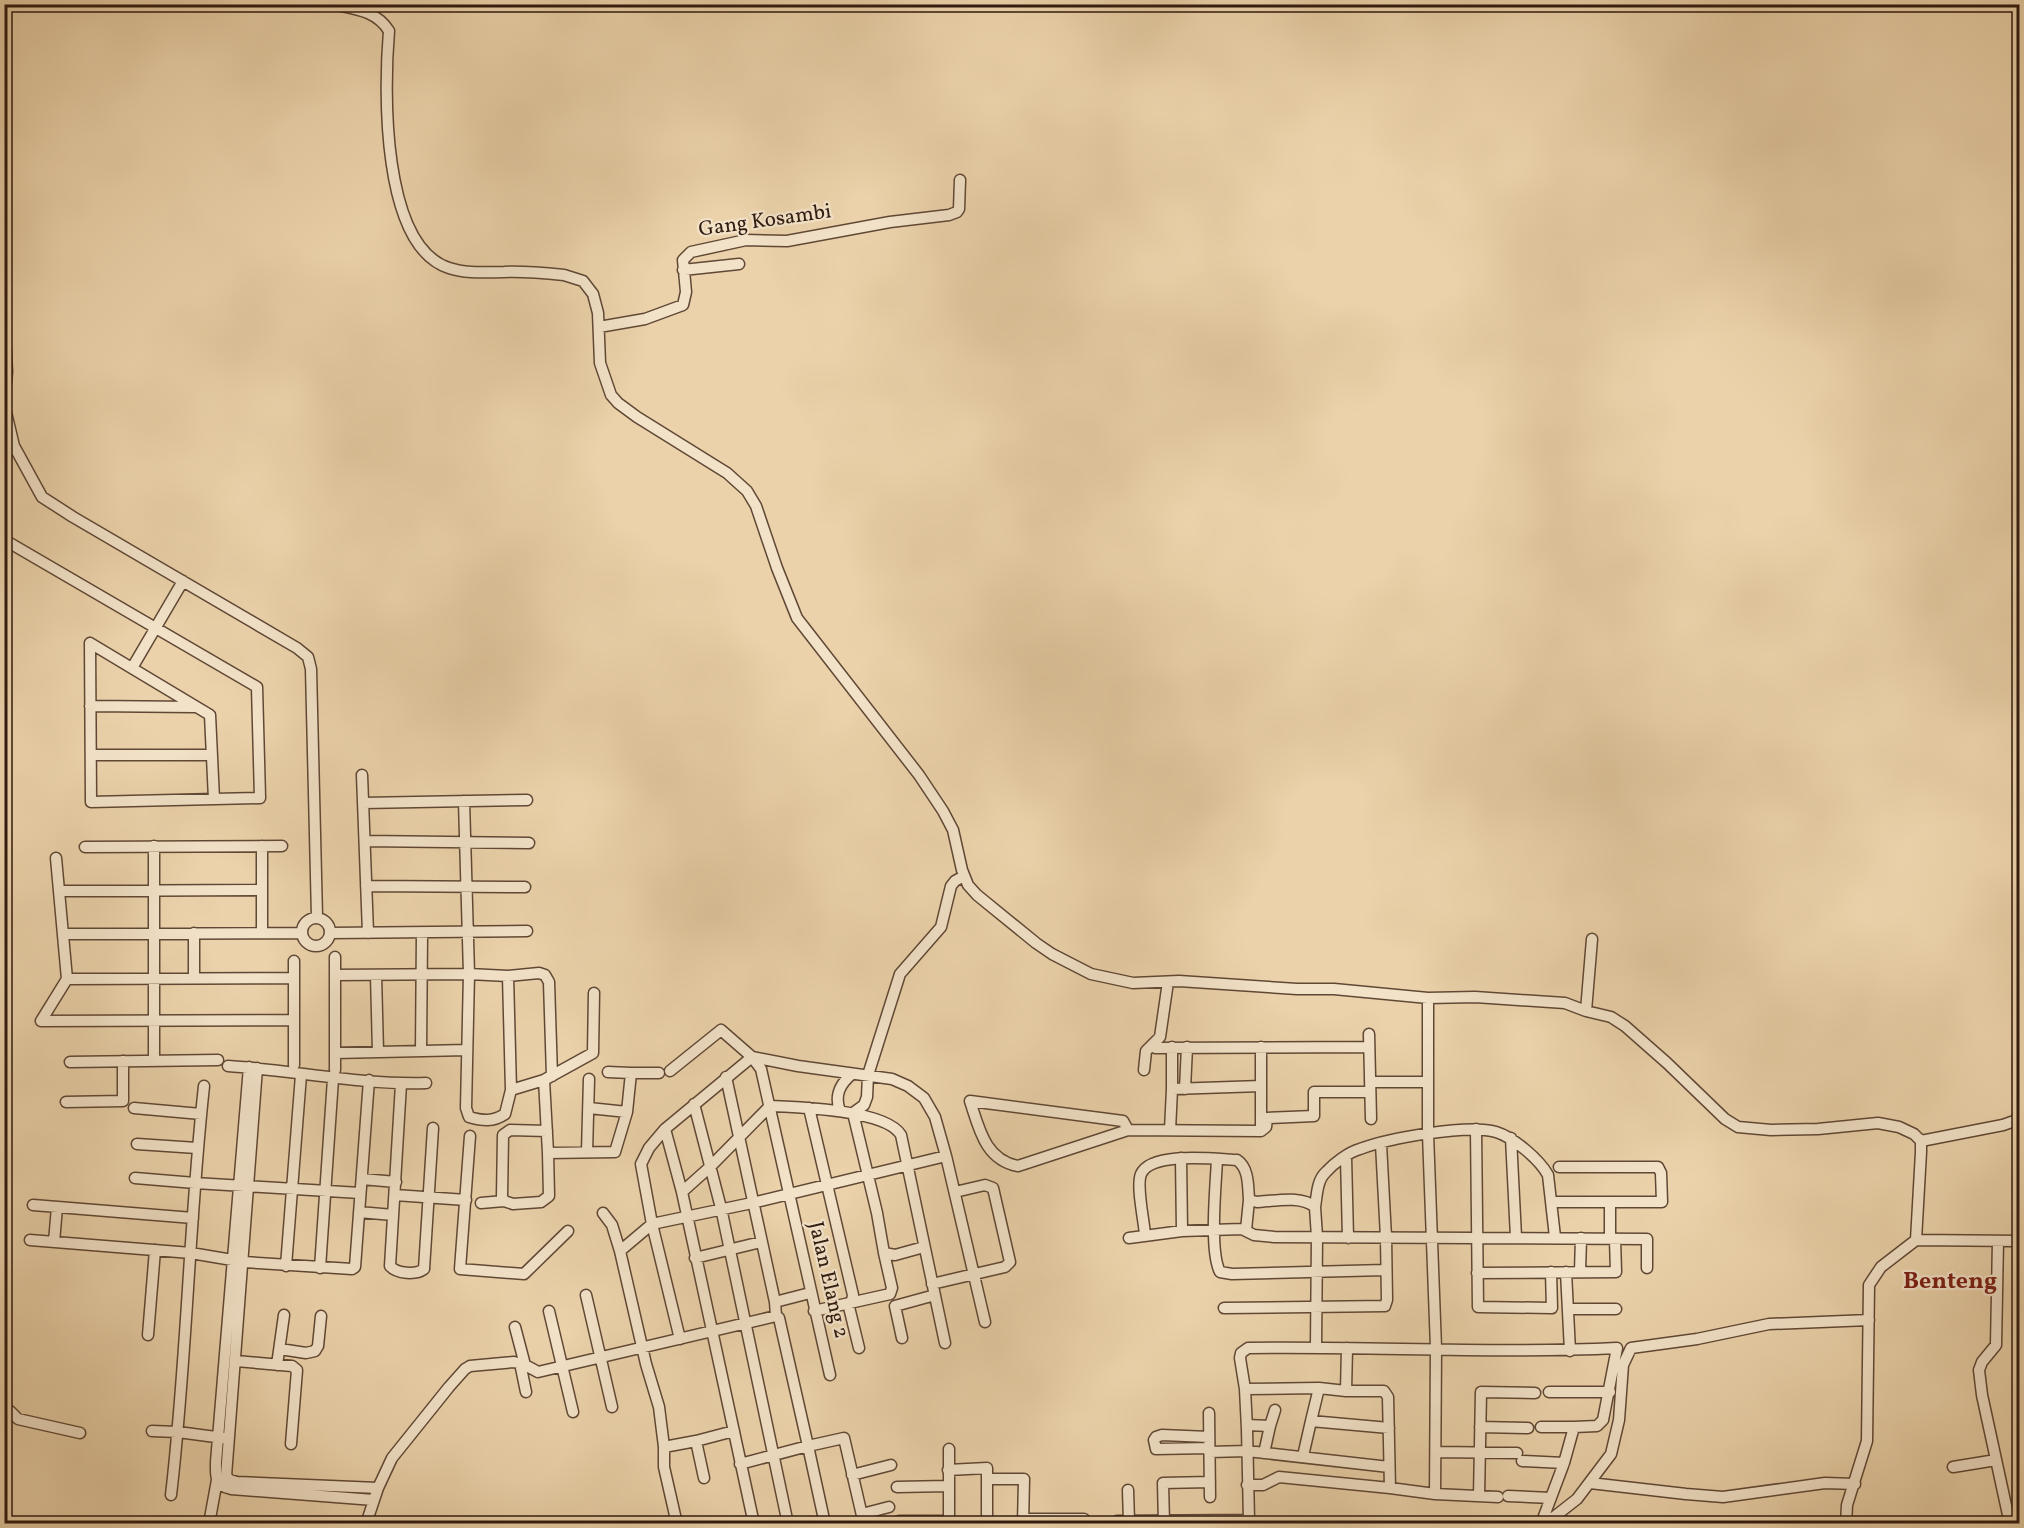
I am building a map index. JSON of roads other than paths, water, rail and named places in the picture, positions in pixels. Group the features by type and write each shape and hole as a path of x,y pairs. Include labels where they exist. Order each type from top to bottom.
{"street":[{"path":"332,4 360,7 376,16 389,31 387,69 392,169 404,215 417,242 448,268 464,272 528,272 575,277 583,281 593,294 598,313 600,363 608,388 618,403 727,473 751,497 798,618 919,775 943,811 953,830 964,876 977,895 1036,943 1091,974 1133,983 1168,982 1334,989 1428,998 1474,997 1565,1003 1611,1017 1626,1026 1725,1119 1738,1127 1771,1130 1818,1129 1878,1123 1899,1126 1914,1134 1921,1141 1916,1240"},
{"name":"Gang Kosambi","path":"683,270 684,257 691,252 746,240 787,241 860,226 954,214 958,209 960,180"},
{"path":"599,327 645,319 683,305 686,292 683,270 739,264"},
{"path":"4,317 7,372 4,403 14,446 42,497 297,648 308,657 311,669 317,917"},
{"path":"8,542 257,687 260,798 214,800 91,802 90,643 210,715 214,800"},
{"path":"132,668 183,581"},
{"path":"90,706 197,707"},
{"path":"91,755 212,755"},
{"path":"363,775 368,933"},
{"path":"363,803 527,800"},
{"path":"464,801 469,974 466,1108 469,1117 479,1120 496,1120 505,1114 511,1090 508,976"},
{"path":"364,841 529,843"},
{"path":"154,846 154,1061"},
{"path":"262,846 262,933"},
{"path":"86,847 282,846"},
{"path":"56,858 67,979 41,1021 294,1020"},
{"path":"853,1113 861,1108 866,1100 868,1075 900,974 941,927 951,886 955,880 964,876"},
{"path":"366,886 525,887"},
{"path":"59,891 262,890"},
{"path":"317,917 327,923 330,933 328,939 319,946 307,943 302,933 302,928 308,920 317,917"},
{"path":"330,933 467,933 527,930"},
{"path":"194,933 194,978"},
{"path":"64,934 302,933"},
{"path":"421,1051 422,933"},
{"path":"1586,1011 1592,939"},
{"path":"321,1268 335,1053 335,957"},
{"path":"286,1266 298,1070 294,1020 294,961"},
{"path":"335,975 508,976 539,973 545,975 549,982 549,1196 541,1202 481,1203"},
{"path":"376,975 378,1052"},
{"path":"67,979 294,978"},
{"path":"1144,1070 1146,1051 1160,1037 1168,982"},
{"path":"511,1090 548,1078 594,1053 594,993"},
{"path":"1428,998 1428,1134 1436,1348 1435,1494"},
{"path":"608,1072 664,1072 721,1030 752,1057 892,1079 908,1086 924,1098 935,1117 985,1322"},
{"path":"1369,1034 1371,1119"},
{"path":"1170,1130 1172,1047"},
{"path":"1185,1089 1186,1047"},
{"path":"1261,1047 1261,1131"},
{"path":"1155,1048 1369,1047"},
{"path":"335,1053 467,1050"},
{"path":"680,1339 640,1164 649,1148 665,1129 752,1057"},
{"name":"Jalan Elang 2","path":"752,1057 761,1069 830,1376"},
{"path":"66,1102 123,1101 123,1061"},
{"path":"70,1062 223,1063 334,1074 369,1080 426,1083"},
{"path":"253,1067 222,1487 231,1489 378,1488"},
{"path":"548,1153 615,1152 627,1112 631,1073"},
{"path":"840,1111 837,1100 839,1089 852,1074"},
{"path":"726,1077 775,1302 776,1316 788,1357 825,1524"},
{"path":"587,1152 589,1079"},
{"path":"30,1240 191,1253 239,1261 350,1270 355,1267 369,1080"},
{"path":"1128,1130 1123,1121 970,1101 982,1136 992,1154 1006,1164 1018,1166 1128,1130 1261,1131 1266,1127 1267,1118 1314,1116 1314,1092 1428,1082"},
{"path":"401,1083 390,1266 397,1271 422,1272 424,1269 433,1128"},
{"path":"171,1495 178,1432 197,1148 204,1086"},
{"path":"1172,1089 1261,1086"},
{"path":"694,1104 721,1208 788,1524"},
{"path":"681,1192 711,1166 770,1106 853,1113 898,1130 901,1135 945,1343"},
{"path":"134,1108 201,1113"},
{"path":"589,1108 627,1112"},
{"path":"809,1108 853,1295 850,1302 859,1348"},
{"path":"814,1311 888,1296 892,1293 877,1213 853,1113"},
{"path":"1921,1141 2003,1125 2019,1119"},
{"path":"1105,1138 1106,1120"},
{"path":"665,1129 687,1216 754,1524"},
{"path":"1476,1129 1478,1307 1552,1308 1551,1272"},
{"path":"1316,1347 1315,1207 1320,1180 1326,1172 1358,1149 1428,1134 1476,1129 1494,1131 1511,1137 1544,1168 1548,1175 1555,1237"},
{"path":"504,1201 502,1197 503,1135 510,1130 548,1131"},
{"path":"470,1136 460,1269 524,1274 568,1231"},
{"path":"1511,1137 1516,1237"},
{"path":"1224,1308 1384,1306 1387,1300 1386,1237 1380,1143"},
{"path":"137,1144 197,1148"},
{"path":"620,1251 652,1224 752,1203 946,1156"},
{"path":"1346,1157 1348,1238"},
{"path":"1181,1158 1182,1231"},
{"path":"1145,1235 1139,1181 1141,1174 1150,1164 1181,1158 1237,1160 1243,1165 1250,1200 1246,1230"},
{"path":"1217,1159 1215,1229 1220,1272 1225,1274 1385,1270"},
{"path":"1552,1202 1662,1202 1661,1173 1658,1167 1559,1167"},
{"path":"135,1178 360,1193"},
{"path":"362,1179 396,1182"},
{"path":"902,1338 896,1306 973,1274 1005,1267 1010,1262 993,1188 985,1185 955,1192"},
{"path":"395,1195 466,1200"},
{"path":"1250,1200 1257,1202 1302,1200 1315,1207"},
{"path":"1477,1274 1616,1272 1610,1202"},
{"path":"33,1205 193,1218"},
{"path":"54,1242 57,1207"},
{"path":"359,1212 393,1215"},
{"path":"603,1213 612,1225 620,1251 659,1407 664,1467 677,1524"},
{"path":"1129,1238 1215,1229 1246,1230 1261,1236 1647,1239 1647,1268"},
{"path":"1580,1272 1581,1238"},
{"path":"1846,1524 1847,1505 1867,1441 1868,1296 1869,1285 1874,1276 1881,1267 1916,1240 2019,1241"},
{"path":"1998,1241 1996,1344 1982,1362 1979,1370 1995,1460 2010,1524"},
{"path":"695,1258 761,1242"},
{"path":"884,1253 894,1255 924,1247"},
{"path":"148,1335 155,1250"},
{"path":"224,1438 236,1361 239,1261"},
{"path":"1566,1272 1570,1351"},
{"path":"775,1302 810,1293"},
{"path":"586,1295 612,1407"},
{"path":"1568,1309 1616,1309"},
{"path":"549,1311 573,1412"},
{"path":"277,1365 284,1315"},
{"path":"280,1349 308,1353 315,1351 318,1346 321,1316"},
{"path":"366,1524 378,1488 392,1458 465,1368 476,1364 522,1364 538,1372 776,1316"},
{"path":"1543,1524 1577,1499 1611,1454 1620,1420 1623,1365 1630,1348 1697,1339 1769,1324 1869,1320"},
{"path":"515,1327 526,1392"},
{"path":"1117,1521 1249,1520 1245,1389 1240,1358 1244,1349 1316,1347 1570,1351 1617,1348 1612,1365 1610,1392 1600,1425 1540,1427"},
{"path":"1346,1390 1347,1348"},
{"path":"291,1444 297,1370 308,1353"},
{"path":"236,1361 292,1366 297,1370"},
{"path":"1245,1389 1319,1388 1384,1391 1388,1397 1390,1488"},
{"path":"1303,1456 1319,1388"},
{"path":"1479,1496 1481,1392 1535,1392"},
{"path":"1549,1392 1610,1392"},
{"path":"4,1409 10,1411 18,1419 80,1433"},
{"path":"1264,1453 1275,1410"},
{"path":"1209,1413 1210,1497"},
{"path":"1311,1421 1389,1428"},
{"path":"1247,1425 1270,1426"},
{"path":"1480,1427 1528,1428"},
{"path":"1543,1524 1574,1427"},
{"path":"152,1431 224,1438"},
{"path":"664,1447 734,1431"},
{"path":"740,1464 844,1438 863,1519 889,1507"},
{"path":"696,1441 704,1478"},
{"path":"1209,1446 1389,1467"},
{"path":"899,1521 949,1522 949,1449"},
{"path":"1436,1452 1480,1452 1564,1463"},
{"path":"1953,1467 1995,1460"},
{"path":"852,1475 891,1465"},
{"path":"948,1470 987,1467 987,1524"},
{"path":"209,1524 222,1478"},
{"path":"1247,1485 1263,1485 1279,1478 1435,1494 1551,1498"},
{"path":"987,1479 1024,1479 1023,1521 1084,1519"},
{"path":"1164,1522 1163,1483 1210,1482"},
{"path":"1590,1483 1723,1497 1825,1483 1855,1484"},
{"path":"897,1487 948,1486"},
{"path":"275,1487 374,1500"},
{"path":"1128,1490 1129,1521"}],"district":[{"name":"Benteng","path":"1950,1282"}]}
